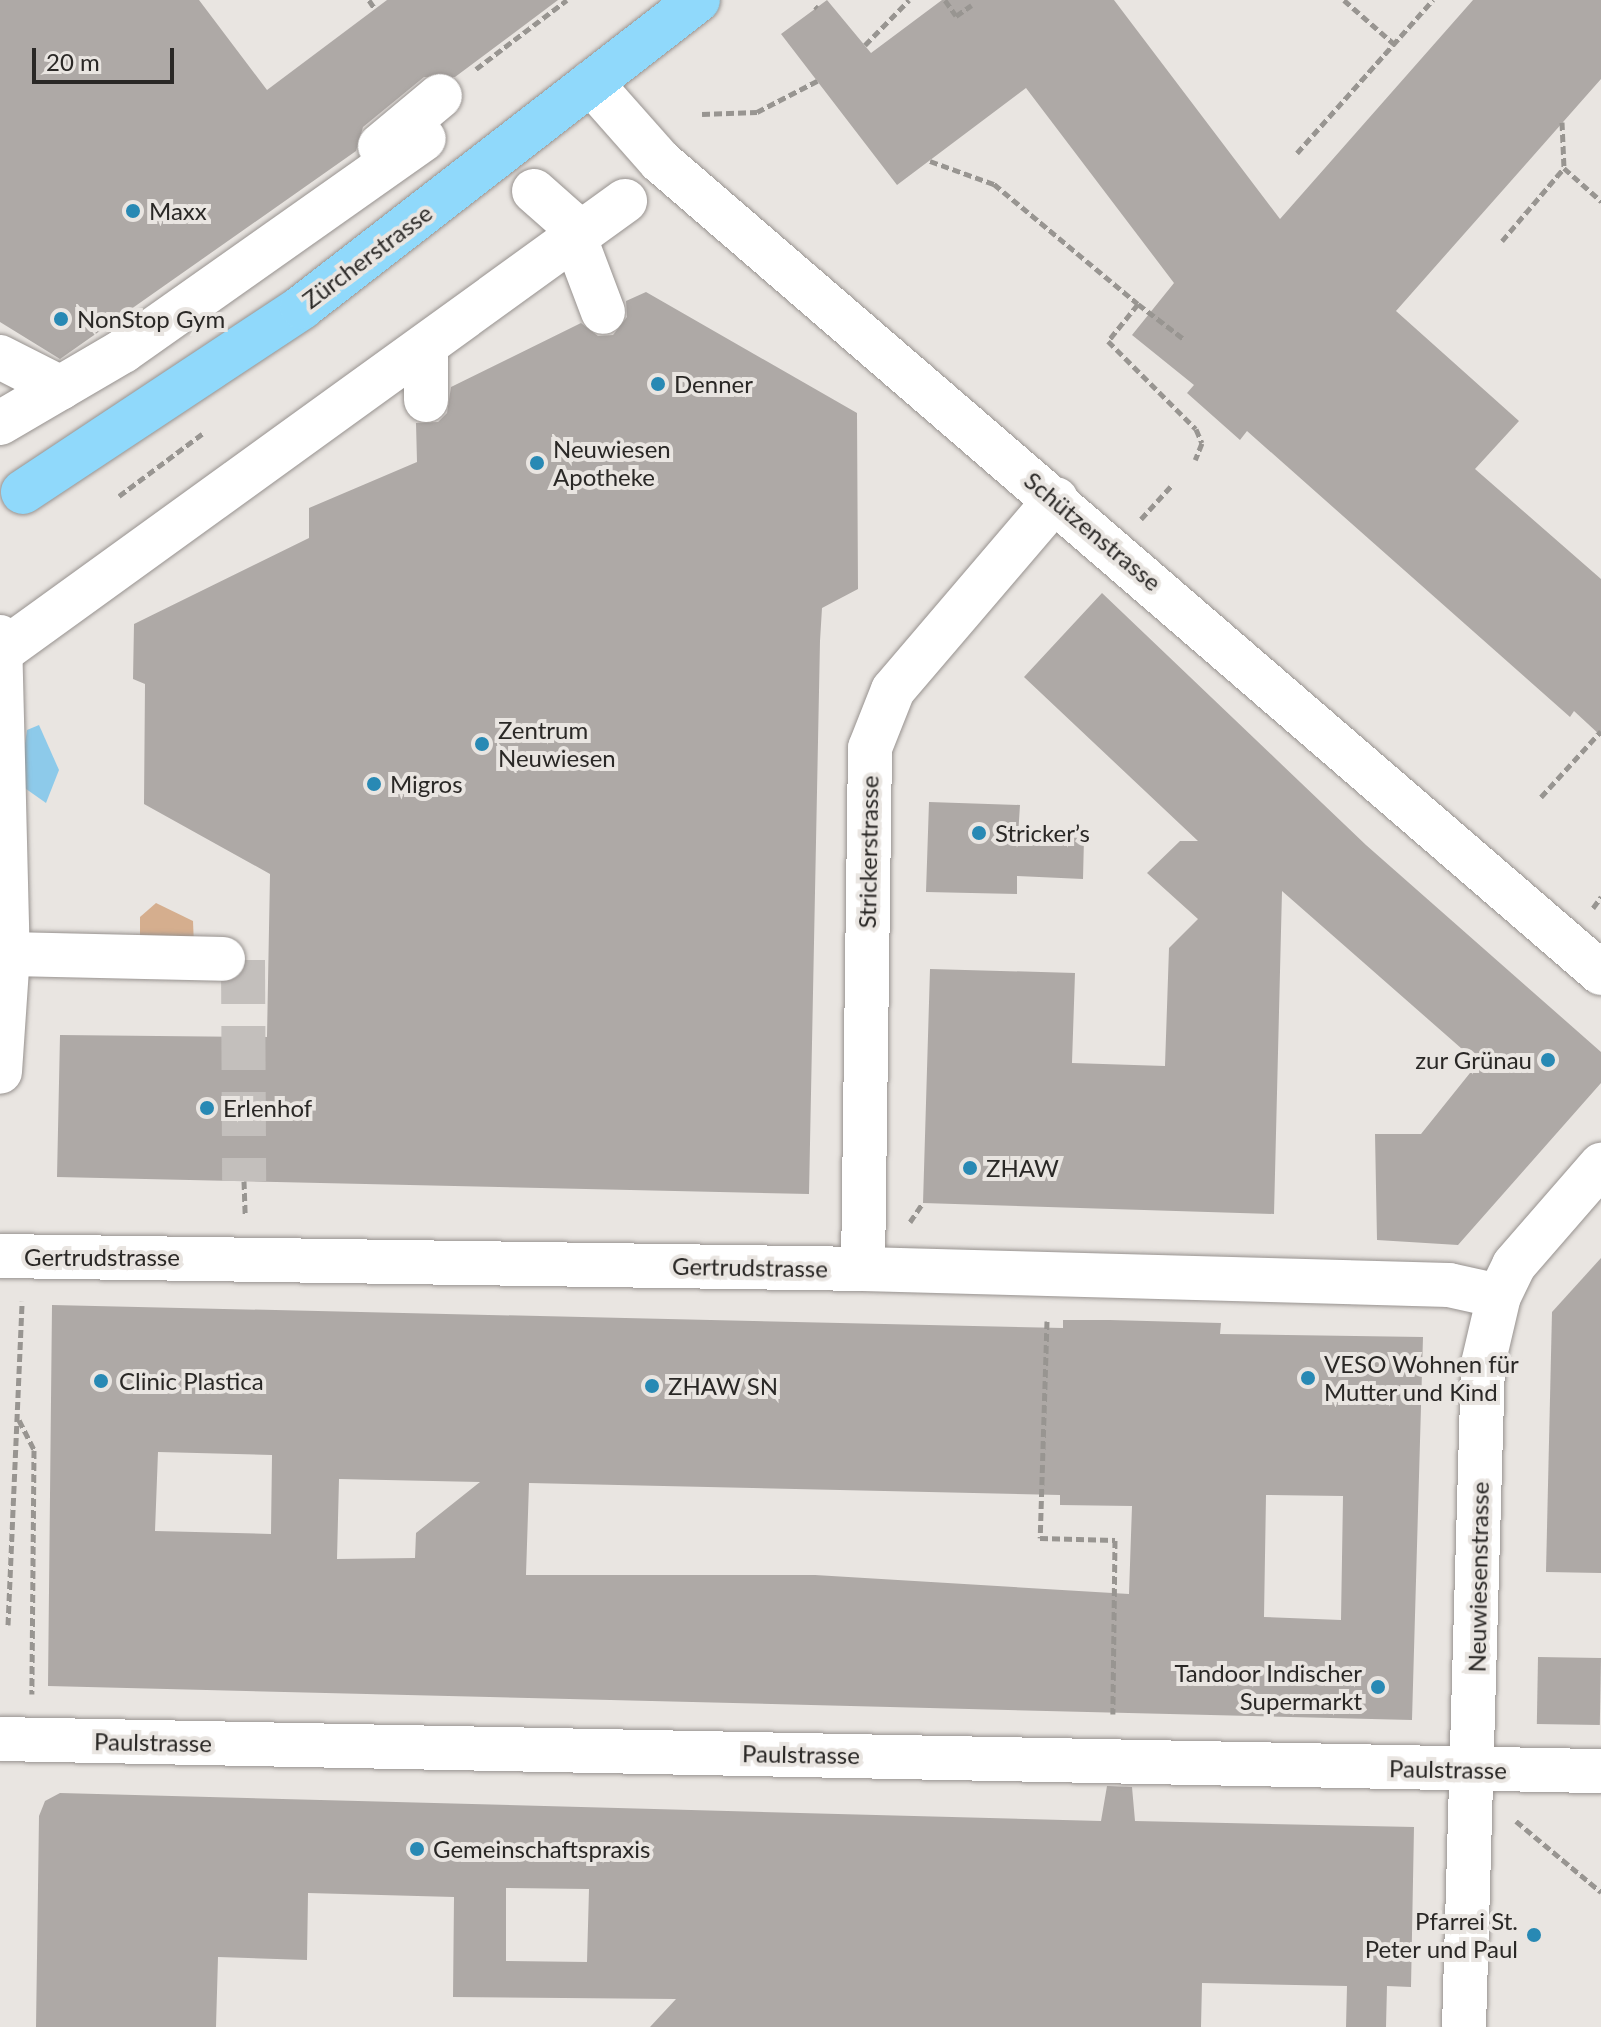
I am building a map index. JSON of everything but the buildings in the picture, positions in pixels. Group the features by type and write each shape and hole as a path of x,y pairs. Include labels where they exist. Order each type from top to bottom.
{"main road":[{"name":"Zürcherstrasse","path":"23,492 302,307 698,0"}],"street":[{"name":"Schützenstrasse","path":"591,83 660,161 1056,499 1601,973"},
{"path":"322,205 337,179 440,96"},
{"path":"0,423 61,388 322,205 349,195 424,139"},
{"path":"1,652 426,349 550,232 625,201"},
{"path":"550,232 603,312"},
{"path":"426,349 426,400"},
{"path":"0,357 61,388"},
{"name":"Strickerstrasse","path":"863,1269 870,748 893,690 1056,499"},
{"path":"0,637 5,974 0,1072"},
{"path":"5,974 223,959"},
{"name":"Neuwiesenstrasse","path":"1464,2027 1483,1364 1499,1296 1514,1265 1601,1165"},
{"name":"Gertrudstrasse","path":"11,1256 863,1269 1449,1285 1499,1296"},
{"name":"Paulstrasse","path":"0,1739 1473,1771 1601,1771"}],"path":[{"path":"369,0 375,9"},
{"path":"440,96 567,0"},
{"path":"865,45 909,0"},
{"path":"945,0 956,16 972,5"},
{"path":"1344,0 1394,44"},
{"path":"1297,153 1433,0"},
{"path":"702,114 757,112 817,81"},
{"path":"1502,241 1564,168 1562,122"},
{"path":"930,161 994,184 1184,339"},
{"path":"1564,168 1601,201"},
{"path":"1138,304 1108,341 1196,429 1202,443 1195,460"},
{"path":"1135,525 1171,486"},
{"path":"1541,797 1601,731"},
{"path":"244,1181 245,1229"},
{"path":"8,1625 19,1420 11,1256"},
{"path":"1048,1276 1040,1538 1115,1540 1113,1722"},
{"path":"19,1420 34,1450 32,1709"},
{"path":"1516,1821 1601,1892"}],"shaded area":[{"path":"156,903 193,921 194,947 140,946 140,917"}],"water":[{"path":"39,725 59,770 46,803 19,784 27,730"}],"tunnel":[{"path":"243,960 244,1181"}],"place":[{"name":"Maxx","path":"133,211"},
{"name":"NonStop Gym","path":"61,319"},
{"name":"Denner","path":"658,384"},
{"name":"Neuwiesen Apotheke","path":"537,463"},
{"name":"Zentrum Neuwiesen","path":"482,744"},
{"name":"Migros","path":"374,784"},
{"name":"Stricker’s","path":"979,833"},
{"name":"zur Grünau","path":"1548,1060"},
{"name":"Erlenhof","path":"207,1108"},
{"name":"ZHAW","path":"970,1168"},
{"name":"VESO Wohnen für Mutter und Kind","path":"1308,1378"},
{"name":"Clinic Plastica","path":"101,1381"},
{"name":"ZHAW SN","path":"652,1386"},
{"name":"Tandoor Indischer Supermarkt","path":"1378,1687"},
{"name":"Gemeinschaftspraxis","path":"417,1849"},
{"name":"Pfarrei St. Peter und Paul","path":"1534,1935"}]}
